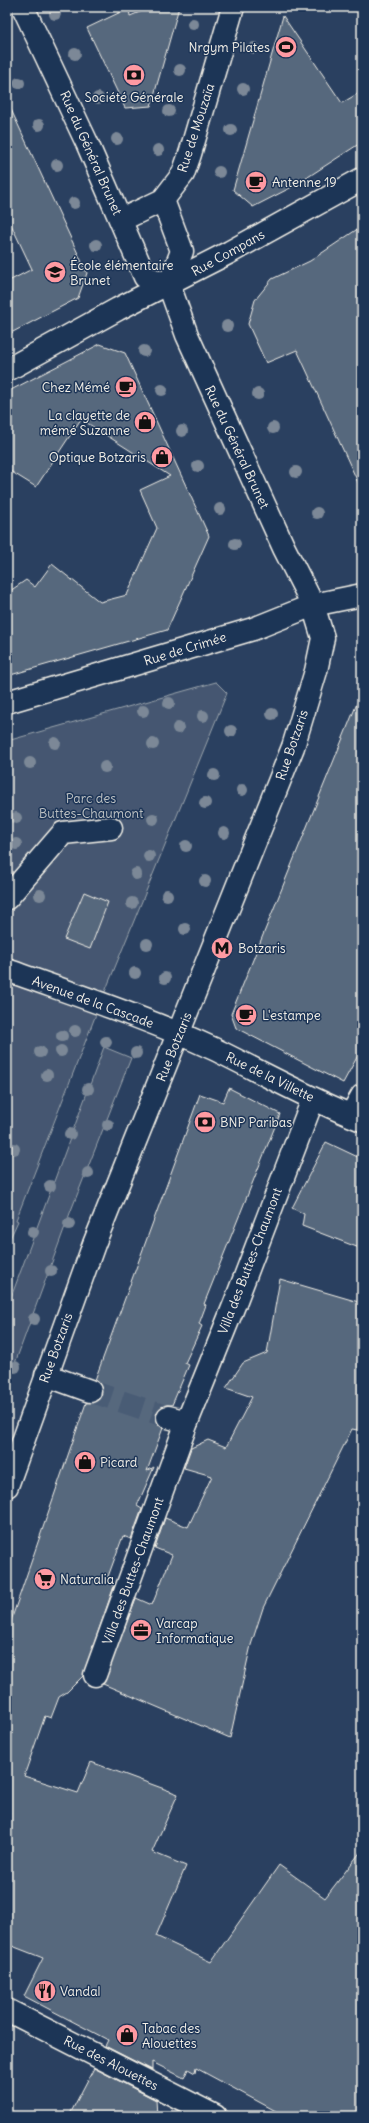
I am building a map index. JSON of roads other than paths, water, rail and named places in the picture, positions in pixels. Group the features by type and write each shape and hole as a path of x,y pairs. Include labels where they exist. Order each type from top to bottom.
{"street":[{"name":"Rue du Général Brunet","path":"23,7 87,143 145,277 169,285 187,336 284,548 313,605"},
{"name":"Rue de Mouzaïa","path":"121,220 163,200 182,174 190,154 233,7"},
{"name":"Rue Compans","path":"7,370 118,309 169,285 362,178"},
{"path":"163,200 182,251 169,285"},
{"name":"Rue de Crimée","path":"7,702 253,629 313,605 362,595"},
{"name":"Rue Botzaris","path":"7,1486 94,1244 179,1035 293,747 316,671 323,638 313,605"},
{"path":"7,898 63,833 111,828"},
{"name":"Avenue de la Cascade","path":"7,970 179,1035"},
{"name":"Rue de la Villette","path":"179,1035 213,1049 313,1099 357,1118"},
{"path":"357,1118 362,1096"},
{"name":"Villa des Buttes-Chaumont","path":"95,1674 177,1420 235,1303 313,1099"},
{"path":"46,1375 90,1391"},
{"name":"Rue des Alouettes","path":"7,2010 215,2116"}],"tunnel":[{"path":"90,1391 168,1417"}],"place":[{"name":"Nrgym Pilates","path":"286,47"},
{"name":"Société Générale","path":"134,75"},
{"name":"Antenne 19","path":"256,182"},
{"name":"École élémentaire Brunet","path":"55,272"},
{"name":"Chez Mémé","path":"126,387"},
{"name":"La clayette de mémé Suzanne","path":"145,422"},
{"name":"Optique Botzaris","path":"162,457"},
{"name":"Botzaris","path":"222,948"},
{"name":"L'estampe","path":"246,1015"},
{"name":"BNP Paribas","path":"205,1122"},
{"name":"Picard","path":"85,1462"},
{"name":"Naturalia","path":"45,1579"},
{"name":"Varcap Informatique","path":"141,1630"},
{"name":"Vandal","path":"45,1991"},
{"name":"Tabac des Alouettes","path":"127,2035"}],"park label":[{"name":"Parc des Buttes-Chaumont","path":"91,806"}]}
